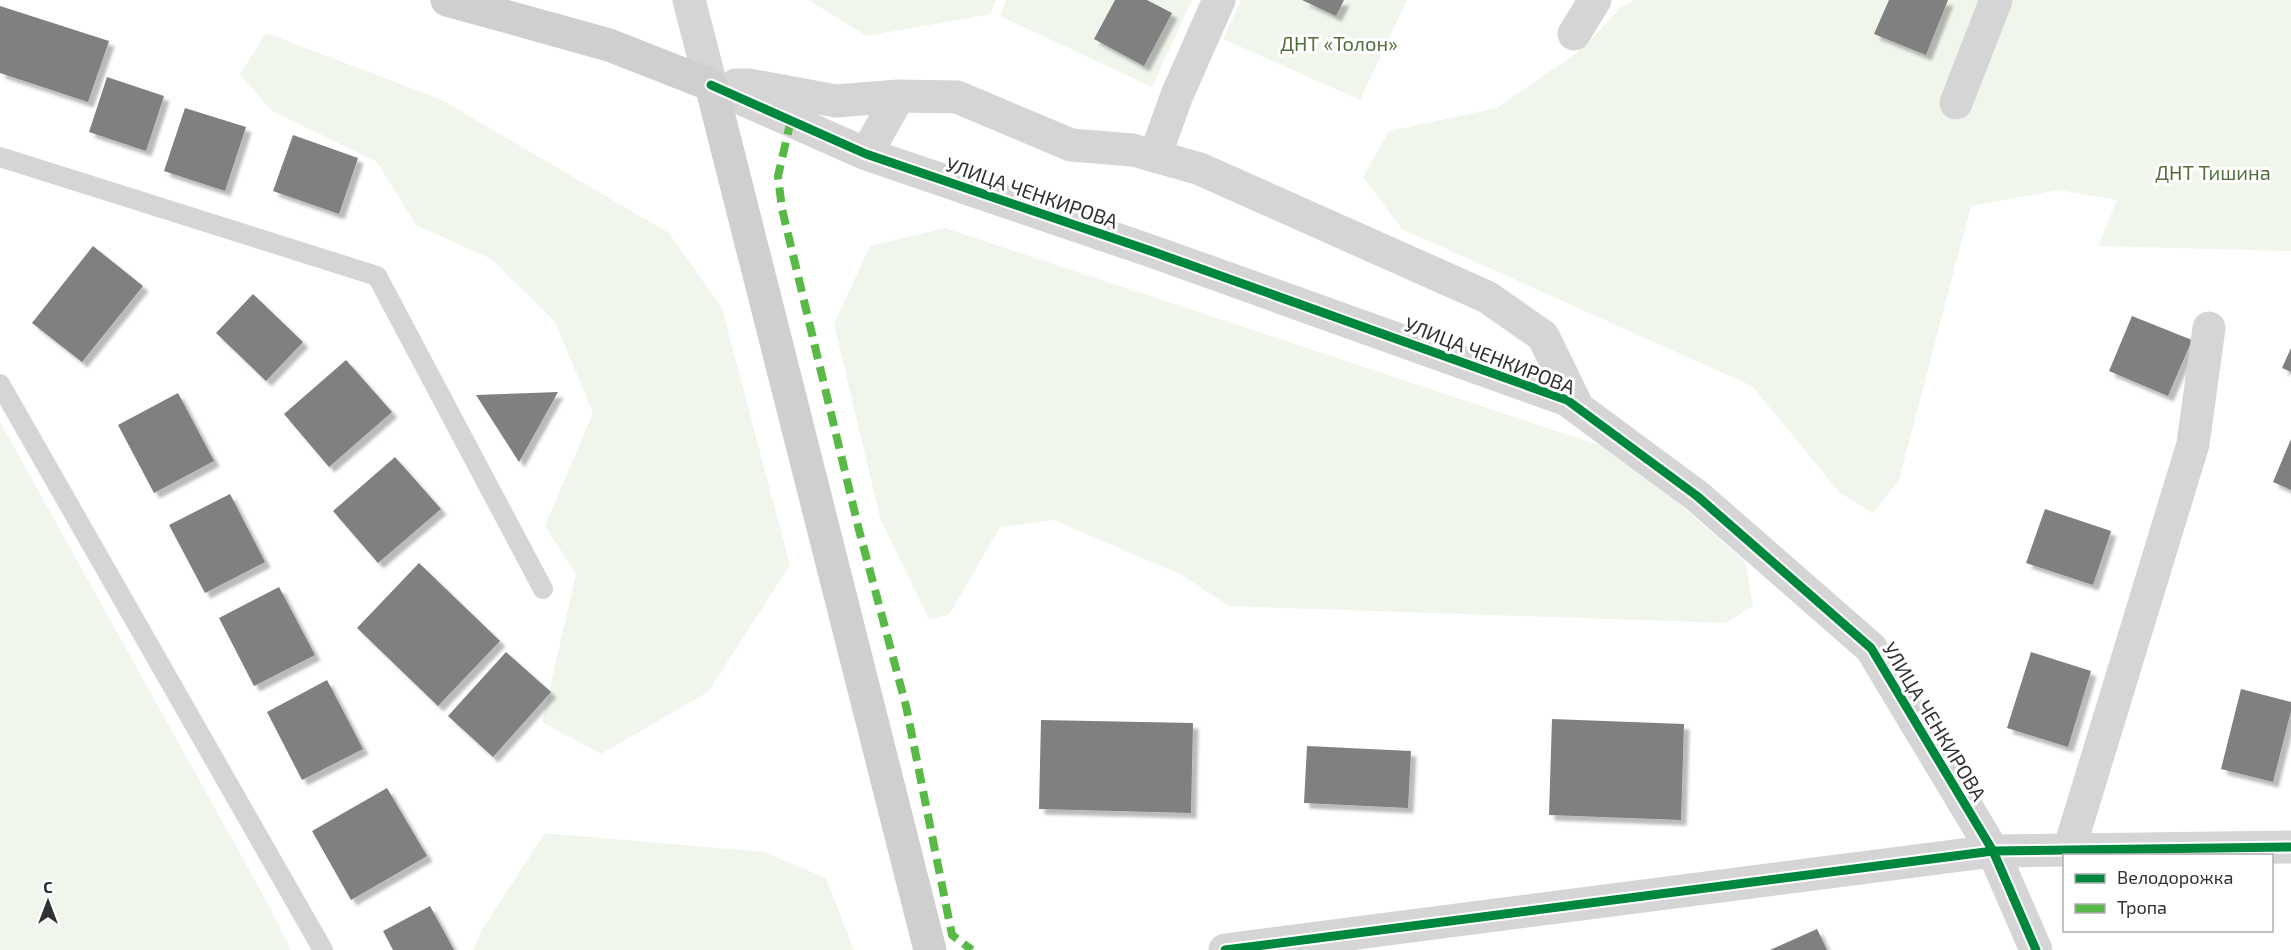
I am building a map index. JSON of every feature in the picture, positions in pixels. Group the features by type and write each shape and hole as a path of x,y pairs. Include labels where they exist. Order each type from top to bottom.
{"street":[{"path":"447,0 609,45 711,85 749,85 836,101 898,96 957,97 1071,145 1133,150 1200,169 1487,297 1543,336 1578,408"},
{"path":"689,0 930,950"},
{"path":"1155,156 1178,95 1219,0"},
{"path":"1574,34 1595,0"},
{"path":"1956,103 1996,0"},
{"name":"УЛИЦА ЧЕНКИРОВА","path":"711,85 866,154 1151,251 1567,400 1697,496 1871,648 1993,851 2036,950"},
{"path":"866,154 898,96"},
{"path":"2069,850 2193,444 2209,328"},
{"path":"1226,950 1427,938 1993,851 2291,847"}],"lane":[{"path":"0,157 377,276 543,589"},
{"path":"0,384 323,950"}],"green space":[{"path":"808,0 996,0 991,14 867,36"},
{"path":"1006,0 1192,0 1152,87 1000,16"},
{"name":"ДНТ «Толон»","path":"1241,0 1407,0 1360,100 1223,39"},
{"name":"ДНТ Тишина","path":"1635,0 2291,0 2291,251 2098,246 2117,200 2059,190 1971,206 1899,480 1873,513 1840,493 1752,386 1402,229 1363,177 1389,131 1497,108 1582,49 1621,7"},
{"path":"266,33 440,99 669,233 722,308 790,565 708,692 601,754 542,722 576,574 545,526 593,413 555,322 491,259 416,225 377,162 272,111 240,74"},
{"path":"945,228 1620,452 1745,561 1753,606 1725,623 1229,606 1180,574 1054,520 1000,527 949,615 929,619 880,518 834,324 870,246"},
{"path":"0,422 267,902 291,950 0,950"},
{"path":"545,833 764,852 826,878 854,950 473,950 483,928"}],"building":[{"path":"1115,0 1147,0 1172,13 1144,66 1094,39"},
{"path":"1302,0 1344,0 1336,16"},
{"path":"1889,0 1948,0 1926,55 1874,34"},
{"path":"0,6 109,41 88,102 0,73"},
{"path":"107,77 164,96 146,151 89,132"},
{"path":"185,108 246,127 225,191 164,171"},
{"path":"293,135 358,158 339,214 273,191"},
{"path":"93,246 143,286 82,362 32,323"},
{"path":"253,294 303,342 266,381 216,333"},
{"path":"2132,316 2192,340 2168,396 2109,371"},
{"path":"2291,348 2291,372 2282,368"},
{"path":"346,360 392,412 329,467 284,414"},
{"path":"558,392 519,462 476,395"},
{"path":"178,393 214,461 154,493 118,425"},
{"path":"2291,439 2291,490 2273,482"},
{"path":"395,457 441,509 378,563 333,511"},
{"path":"230,494 265,562 205,593 169,525"},
{"path":"2045,509 2111,531 2093,585 2026,563"},
{"path":"419,563 500,641 438,706 357,628"},
{"path":"279,587 315,655 254,686 219,618"},
{"path":"506,652 551,692 493,757 448,716"},
{"path":"2031,652 2091,671 2068,747 2007,728"},
{"path":"327,680 363,749 302,780 267,712"},
{"path":"2241,689 2291,702 2291,711 2273,782 2221,769"},
{"path":"1552,719 1684,724 1681,820 1549,815"},
{"path":"1041,720 1193,723 1191,813 1039,809"},
{"path":"1307,746 1411,751 1408,808 1304,803"},
{"path":"387,788 427,856 351,900 312,831"},
{"path":"430,906 454,950 393,950 383,931"},
{"path":"1817,929 1827,950 1770,950"}],"marked path":[{"path":"791,120 778,176 782,209 859,530 906,706 952,935 972,950"}],"cycle path":[{"path":"711,85 866,154 1151,251 1567,400 1697,496 1871,648 1993,851 2036,950"},
{"path":"1225,950 1993,851 2291,847"}]}
